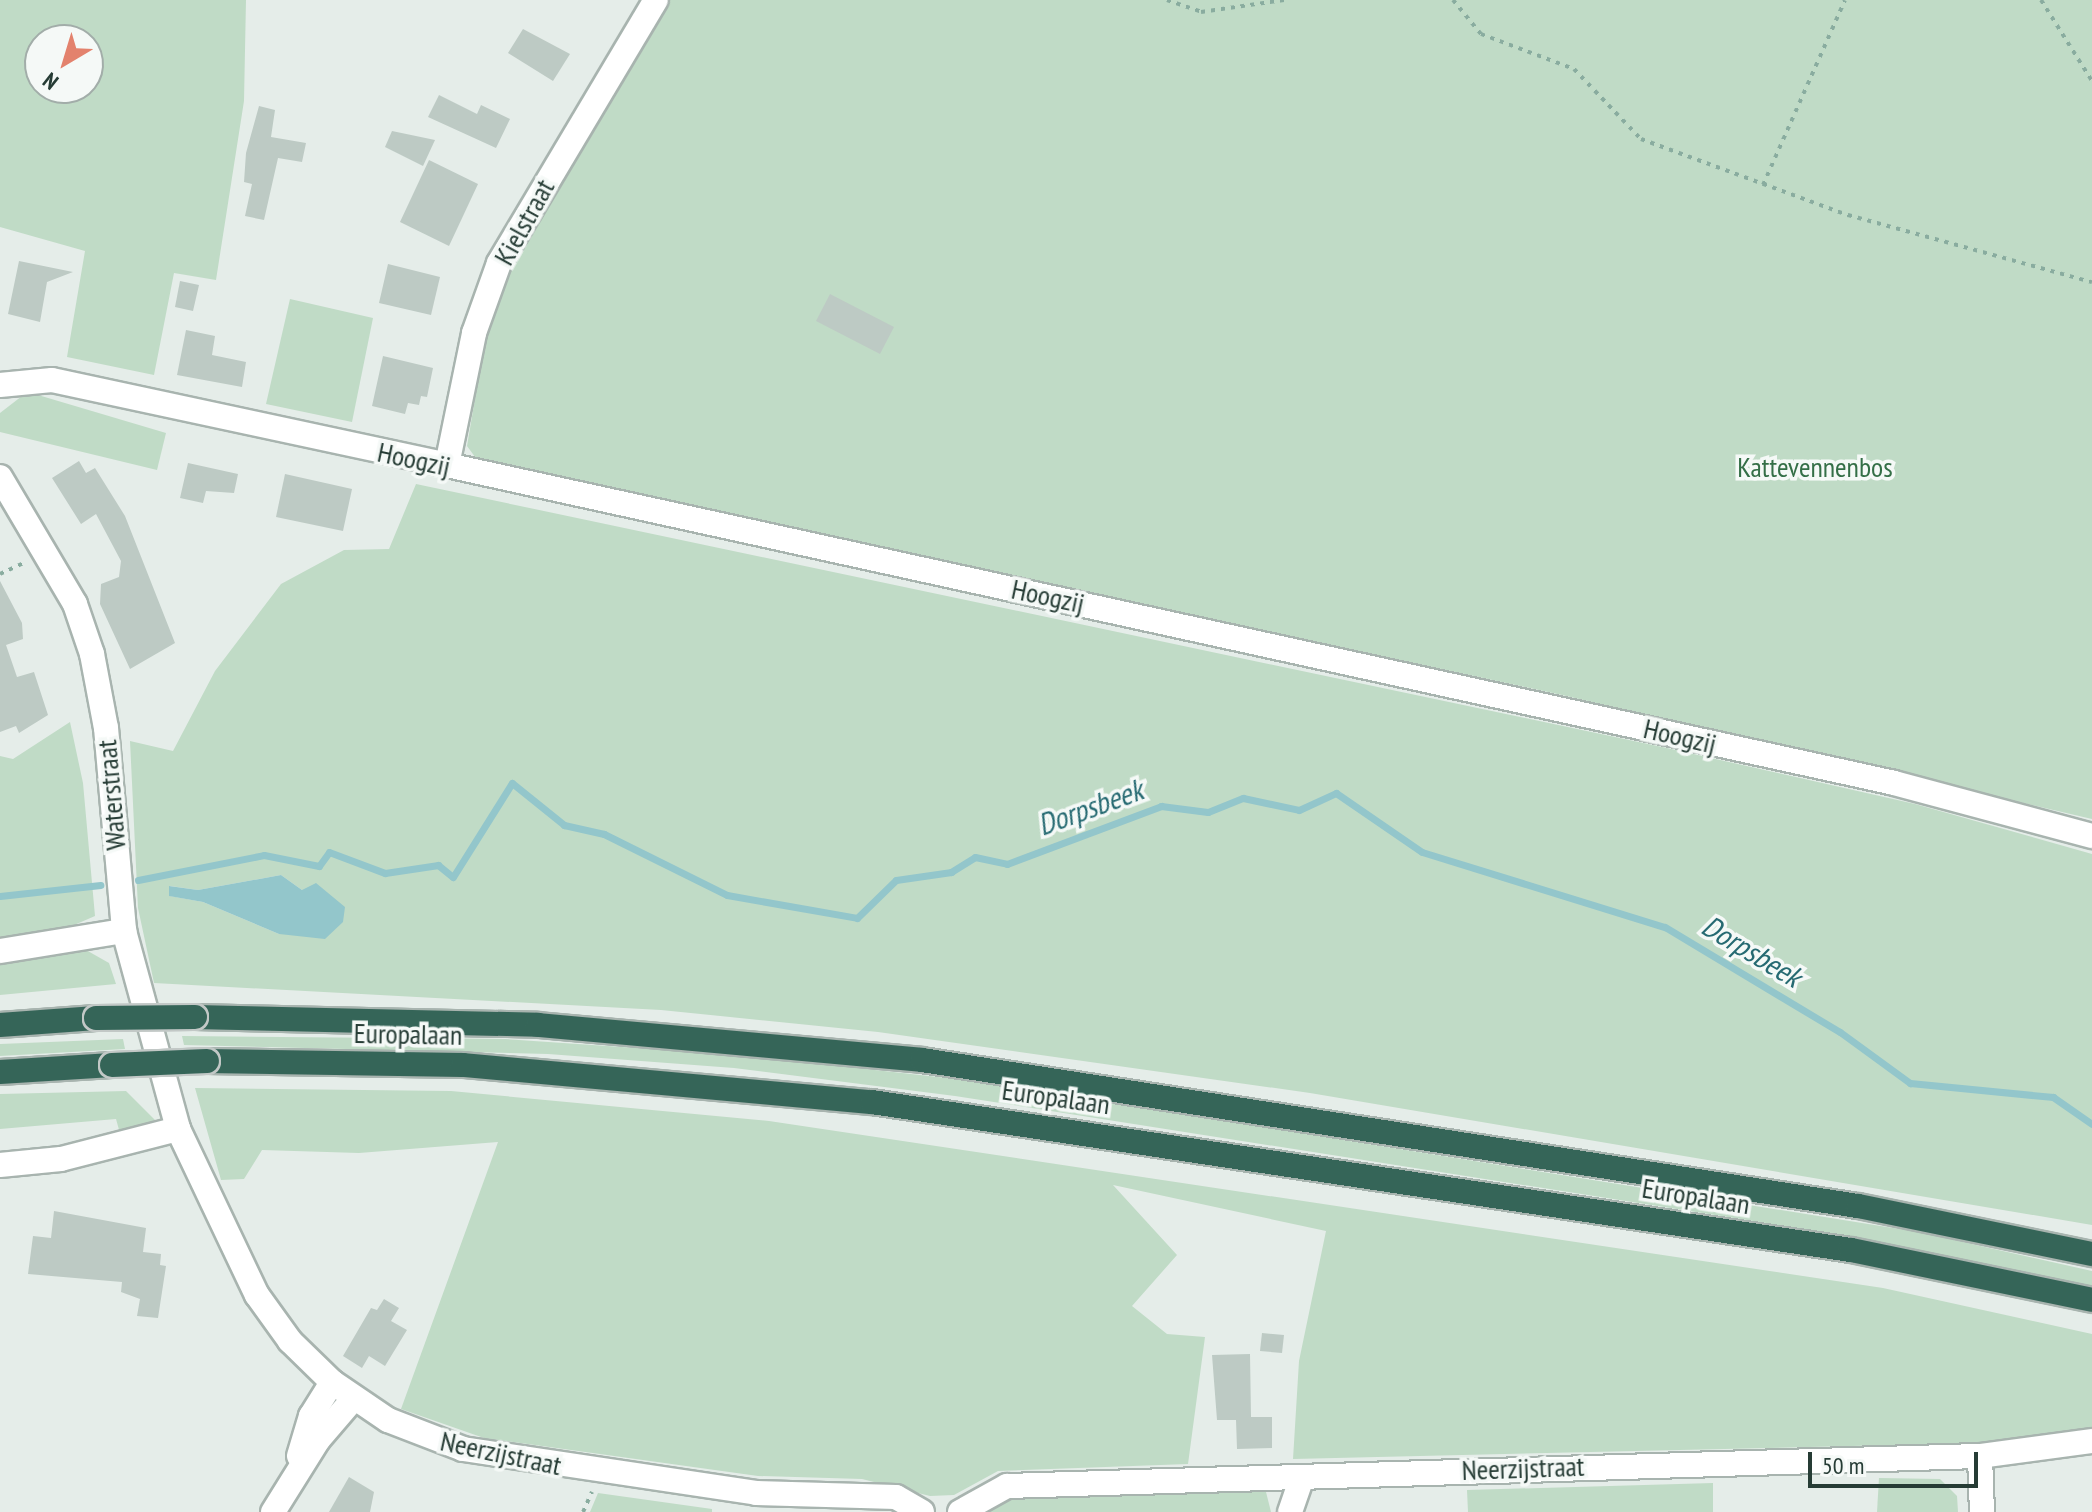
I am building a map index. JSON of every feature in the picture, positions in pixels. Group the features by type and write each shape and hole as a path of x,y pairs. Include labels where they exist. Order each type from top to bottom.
{"highway":[{"name":"Europalaan","path":"0,1025 96,1018 195,1017 538,1025 922,1060 1842,1203 2092,1254"},
{"name":"Europalaan","path":"0,1072 207,1061 463,1065 872,1102 1851,1250 2092,1300"}],"street":[{"name":"Kielstraat","path":"447,465 474,333 499,263 656,0"},
{"name":"Hoogzij","path":"0,385 52,380 447,465 1879,779 2092,836"},
{"name":"Waterstraat","path":"0,477 75,604 92,654 106,728 124,931 178,1129"},
{"path":"0,951 124,931"},
{"path":"0,1165 61,1159 178,1129"},
{"name":"Neerzijstraat","path":"178,1129 257,1295 332,1382 416,1433 492,1456 756,1493 896,1497 922,1512"},
{"path":"293,1475 311,1416 332,1382"},
{"path":"273,1512 293,1475 354,1398"},
{"name":"Neerzijstraat","path":"960,1512 1007,1486 1980,1456 2092,1441"},
{"path":"1980,1456 1982,1512"},
{"path":"1290,1512 1302,1478"}],"path":[{"path":"1167,0 1201,12 1284,0"},
{"path":"1453,0 1481,34 1574,69 1641,139 1848,215 2092,282"},
{"path":"1763,185 1845,0"},
{"path":"2041,0 2092,81"}],"green space":[{"path":"0,0 246,0 244,101 216,280 174,273 154,375 67,357 85,251 0,227"},
{"name":"Kattevennenbos","path":"670,0 2092,0 2092,819 1562,695 478,461 467,446 487,328 509,265"},
{"path":"290,299 373,318 352,422 266,404"},
{"path":"38,395 166,433 157,470 0,432 0,413 22,396"},
{"path":"416,484 1667,748 1915,804 2092,854 2092,1225 1310,1093 878,1032 661,1010 154,983 138,908 130,741 173,751 215,671 281,584 344,550 389,549","holes":["281,875 302,890 279,934 203,902 170,896 170,886 198,890"]},
{"path":"70,722 83,783 95,916 58,932 0,938 0,756 13,759"},
{"path":"86,950 109,963 116,984 0,995 0,961"},
{"path":"182,1036 505,1039 739,1055 974,1081 1918,1232 2092,1271 2092,1290 1766,1223 955,1096 734,1068 548,1054 184,1045"},
{"path":"123,1039 125,1049 0,1056 0,1044"},
{"path":"195,1088 451,1091 769,1121 1883,1288 2092,1334 2092,1433 2022,1442 1293,1459 1299,1361 1326,1231 1113,1185 1177,1255 1132,1306 1167,1334 1205,1337 1188,1464 998,1471 954,1495 930,1496 862,1479 758,1476 484,1438 401,1409 498,1142 359,1153 262,1150 244,1179 221,1180"},
{"path":"126,1091 155,1120 121,1137 116,1119 0,1129 0,1094"},
{"path":"1879,1478 1940,1479 1957,1496 1958,1512 1877,1512"},
{"path":"1713,1483 1713,1512 1468,1512 1467,1490"},
{"path":"1266,1492 1271,1512 981,1512 1003,1498"},
{"path":"598,1493 712,1509 712,1512 590,1512"}],"water":[{"path":"281,875 302,890 316,883 345,907 343,922 325,939 279,934 203,902 169,896 169,886 198,890"}],"building":[{"path":"523,29 570,54 553,81 508,53"},
{"path":"439,95 477,114 481,105 510,119 496,148 428,117"},
{"path":"259,106 275,110 271,137 306,143 302,162 278,158 264,220 245,216 252,184 244,182 246,153"},
{"path":"392,131 435,140 423,166 385,147"},
{"path":"429,160 478,184 449,246 400,222"},
{"path":"19,261 73,272 47,282 40,322 8,314"},
{"path":"388,264 440,277 431,315 379,303"},
{"path":"180,281 199,285 193,311 175,307"},
{"path":"830,294 894,327 880,354 816,321"},
{"path":"186,330 215,336 212,355 246,362 242,387 177,375"},
{"path":"383,356 433,368 427,397 421,396 419,405 408,403 405,414 372,406"},
{"path":"79,461 86,473 95,468 125,516 175,643 130,669 100,604 101,584 119,577 121,561 96,514 81,524 52,478"},
{"path":"188,463 238,474 234,493 206,491 203,503 180,498"},
{"path":"285,474 352,489 343,531 276,517"},
{"path":"0,581 22,623 23,639 6,645 17,677 34,672 48,715 19,733 16,726 0,732"},
{"path":"54,1211 146,1228 143,1252 161,1254 160,1265 166,1266 158,1318 137,1316 140,1299 121,1292 122,1282 28,1274 33,1236 51,1238"},
{"path":"384,1299 399,1308 391,1321 407,1330 385,1366 369,1356 362,1368 343,1356 371,1308 377,1310"},
{"path":"1262,1333 1284,1335 1282,1353 1260,1351"},
{"path":"1250,1354 1251,1417 1272,1417 1272,1448 1237,1449 1236,1420 1217,1420 1212,1355"},
{"path":"349,1477 374,1492 370,1512 329,1512"}],"waterway":[{"name":"Dorpsbeek","path":"138,880 264,855 319,866 329,852 385,873 438,865 453,877 512,783 564,825 604,834 727,895 857,918 896,880 951,872 975,857 1007,864 1161,806 1208,812 1243,798 1299,810 1336,793 1422,852 1665,927 1840,1032 1910,1083 2053,1097 2092,1124"},
{"name":"Dorpsbeek","path":"0,896 100,885"}]}
